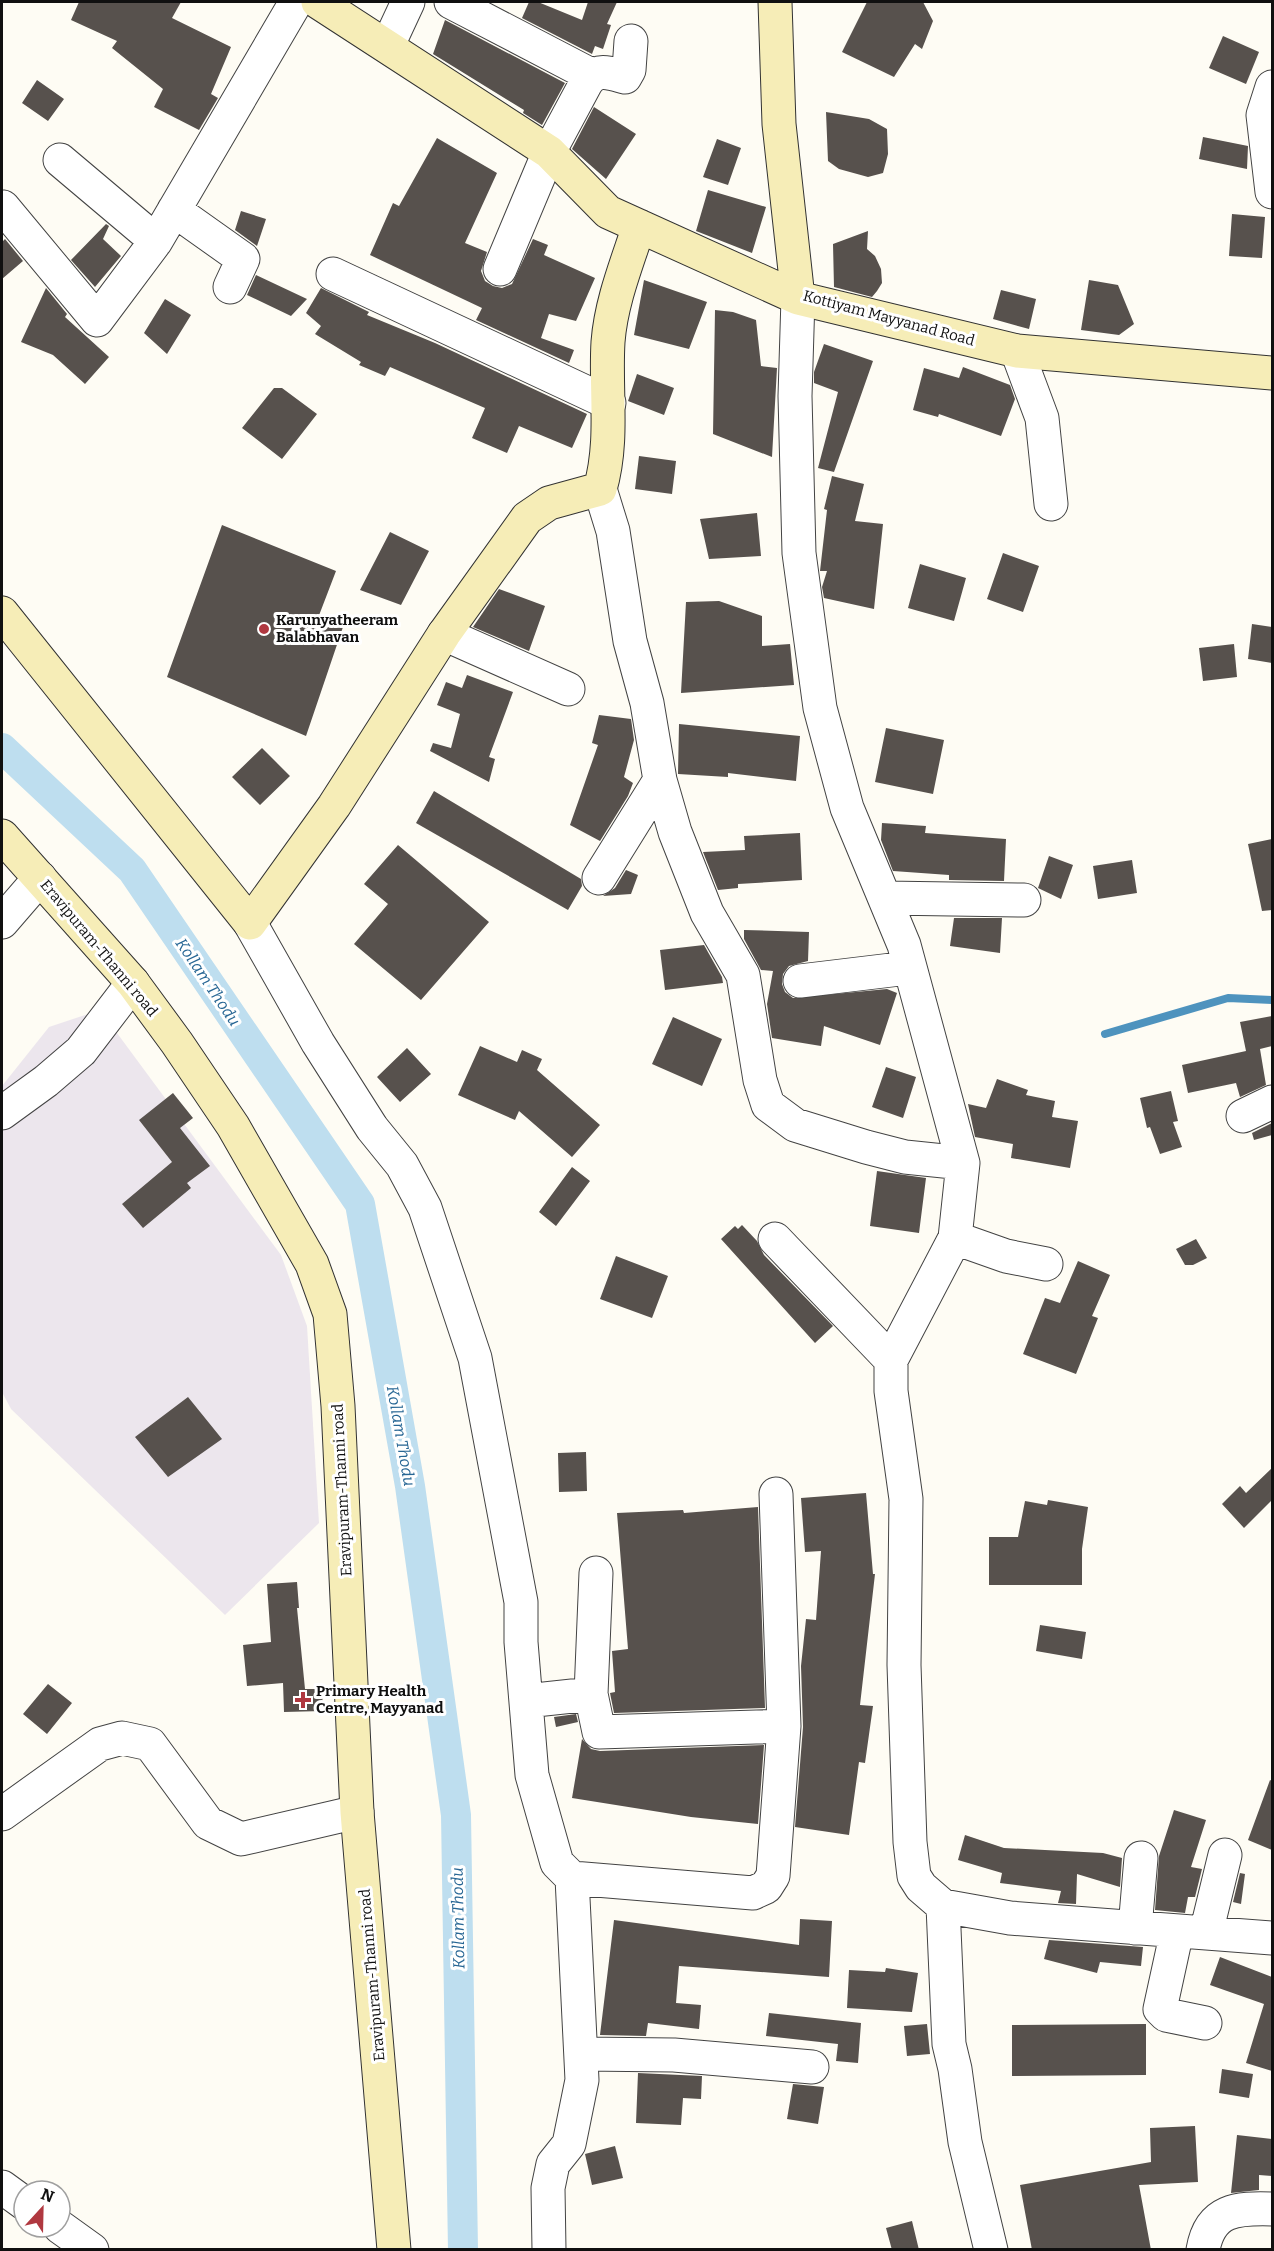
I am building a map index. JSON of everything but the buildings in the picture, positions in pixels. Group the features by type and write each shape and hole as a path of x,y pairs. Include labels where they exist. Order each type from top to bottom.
{"street":[{"path":"3,207 97,320 156,241 296,2"},
{"path":"318,2 388,45 549,152 608,212 798,298 795,396 799,553 819,708 847,808 904,945 908,968 963,1163 955,1238 891,1360 891,1391 906,1499 904,1665 911,1864 914,1876 921,1887 943,1906 1010,1918 1272,1938"},
{"path":"388,45 408,2"},
{"path":"451,2 591,75 601,72 625,76 629,70 631,41"},
{"name":"Kottiyam Mayyanad Road","path":"775,2 779,124 798,298 1017,351 1272,373"},
{"path":"500,269 549,152 591,75"},
{"path":"1272,87 1263,115 1272,192"},
{"path":"60,160 156,241"},
{"path":"174,210 243,259 230,286"},
{"path":"639,226 612,316 608,339 607,454 600,489 613,531 630,641 647,703 660,780 675,832 707,913 743,975 760,1080 768,1105 795,1125 866,1147 905,1157 963,1163"},
{"path":"333,274 609,403"},
{"path":"1017,351 1042,418 1051,504"},
{"path":"250,923 334,806 444,634 527,518 549,503 600,489"},
{"path":"2,613 250,923 318,1043 372,1128 402,1165 425,1208 475,1358 505,1510 521,1602 521,1642 532,1775 557,1863 572,1878 753,1893 766,1887 773,1876 784,1726 776,1494"},
{"path":"444,634 568,689"},
{"path":"599,878 660,780"},
{"name":"Eravipuram-Thanni road","path":"2,836 133,983 233,1126 312,1264 330,1314 340,1441 357,1812 394,2250"},
{"path":"2,922 40,878"},
{"path":"885,898 1023,900"},
{"path":"800,981 908,968"},
{"path":"2,1113 46,1081 81,1050 133,983"},
{"path":"1243,1116 1272,1102"},
{"path":"955,1238 1006,1256 1046,1264"},
{"path":"775,1239 891,1360"},
{"path":"596,1573 591,1694 598,1732 784,1726"},
{"path":"526,1701 591,1694"},
{"path":"2,1814 100,1744 122,1738 150,1744 208,1822 241,1839 357,1812"},
{"path":"1205,2023 1166,2014 1160,2009 1226,1855"},
{"path":"1135,1928 1141,1858"},
{"path":"549,2250 548,2188 554,2164 569,2144 576,2119 582,2080 572,1878"},
{"path":"943,1906 949,2043 965,2142 991,2250"},
{"path":"582,2054 674,2055 812,2067"},
{"path":"1203,2250 1212,2223 1228,2211 1272,2209"},
{"path":"72,2236 92,2250"}],"shaded area":[{"path":"100,1010 281,1255 307,1326 319,1523 225,1615 11,1409 2,1392 2,1086 49,1027"}],"waterway":[{"name":"Kollam Thodu","path":"2,748 132,870 360,1204 410,1486 456,1815 463,2250"},
{"path":"1105,1034 1228,998 1272,1000"}],"place":[{"name":"Karunyatheeram Balabhavan","path":"264,629"},
{"name":"Primary Health Centre, Mayyanad","path":"303,1700"}]}
